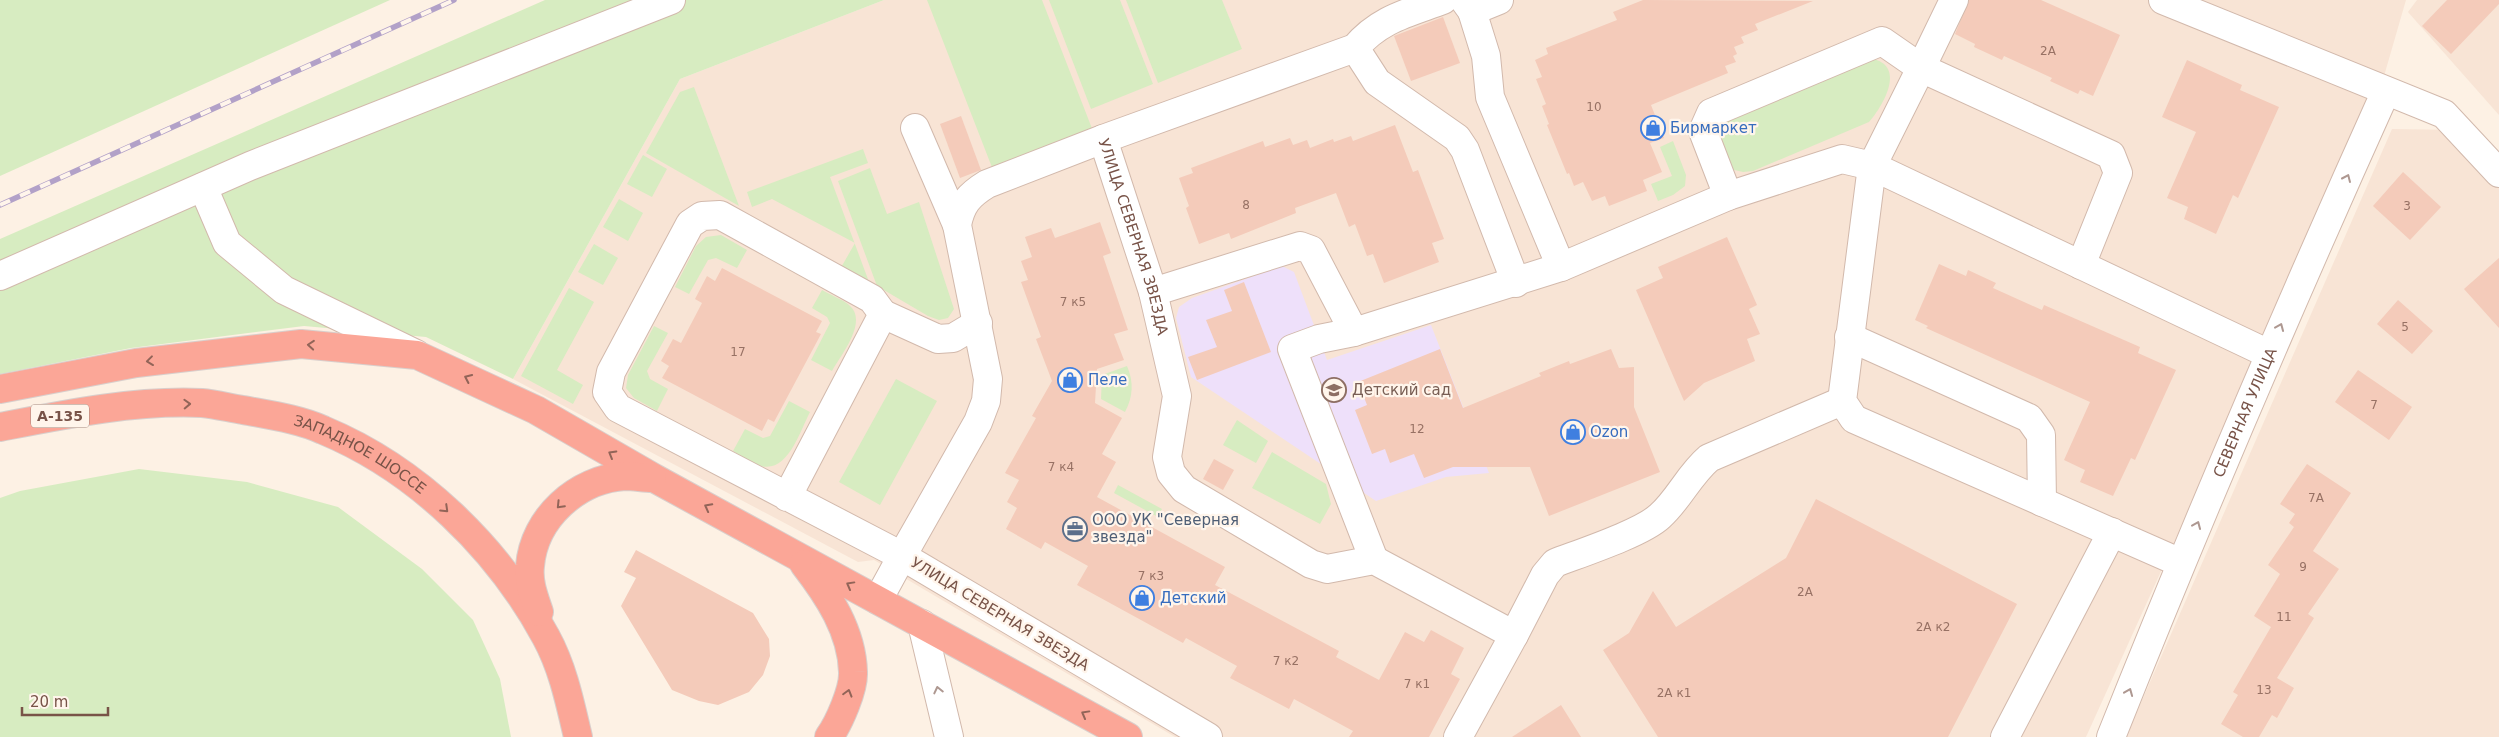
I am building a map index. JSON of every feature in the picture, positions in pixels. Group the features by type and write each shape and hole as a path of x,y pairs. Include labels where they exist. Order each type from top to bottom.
{"highway":[{"path":"0,389 136,363 301,344 417,355 536,410 654,478 1128,737"},
{"name":"ЗАПАДНОЕ ШОССЕ","path":"0,427 121,406 203,403 262,413 323,429 382,460 435,500 479,543 517,589 547,638 566,685 578,737"},
{"path":"547,638 532,590 530,567 534,544 544,521 568,497 597,482 625,476 654,478"},
{"path":"799,556 823,588 843,625 853,673 840,721 829,737"},
{"path":"566,685 599,737"}],"street":[{"path":"0,276 203,187 672,0"},
{"path":"1103,139 1355,48 1367,34 1382,23 1442,0"},
{"path":"1499,0 1468,5 1486,56 1490,97 1561,267"},
{"path":"1954,0 1872,166 1842,401 1854,419 2181,563"},
{"path":"2164,0 2444,114 2499,173"},
{"path":"1728,196 1703,131 1711,113 1882,41 1921,68 2111,155 2118,173 2081,265"},
{"path":"1355,48 1377,82 1458,138 1465,150 1516,283"},
{"name":"СЕВЕРНАЯ УЛИЦА","path":"2111,737 2181,563 2269,354 2386,91"},
{"path":"915,128 957,226"},
{"name":"УЛИЦА СЕВЕРНАЯ ЗВЕЗДА","path":"1208,737 902,556 978,422 986,401 988,379 957,226 964,204 970,194 987,184 1103,139 1154,292 1178,396 1167,457 1171,473 1184,490 1311,564 1327,569 1374,560"},
{"path":"1514,635 1374,560 1292,349 1319,339 1354,332 1516,283 1561,267 1728,196 1842,160 1872,166 2269,354"},
{"path":"203,187 227,243 284,290 417,355"},
{"path":"878,600 902,556 618,408 607,392 611,372 690,224 702,216 720,215 872,300 883,314 938,339 953,338 978,323"},
{"path":"1154,292 1300,246 1311,250 1354,332"},
{"path":"787,497 883,314"},
{"path":"1849,337 2029,418 2041,435 2042,502"},
{"path":"1458,737 1545,575 1555,563 1646,525 1660,516 1695,470 1709,458 1842,401"},
{"path":"2005,737 2112,532"},
{"path":"922,624 949,737"}],"shaded area":[{"path":"884,0 2406,0 2382,83 2086,737 1175,737 874,560 858,562 513,379 680,79"},
{"path":"2417,0 2499,0 2499,115 2408,12"},
{"path":"2392,129 2458,130 2499,177 2499,737 2126,737"},
{"name":"Детский сад","path":"1282,266 1294,272 1327,360 1431,325 1489,473 1446,477 1376,501 1191,377 1176,318 1179,307 1192,298"}],"green space":[{"path":"0,0 390,0 0,176"},
{"path":"545,0 884,0 680,79 513,379 426,337 304,326 131,348 0,374 0,239"},
{"path":"927,0 1042,0 1093,131 993,170"},
{"path":"1049,0 1120,0 1153,84 1091,109"},
{"path":"1126,0 1222,0 1242,49 1158,83"},
{"path":"1867,58 1879,61 1887,67 1890,75 1886,94 1869,122 1753,171 1743,172 1726,168 1712,130 1717,120"},
{"path":"694,87 739,206 646,153 680,92"},
{"path":"1673,141 1686,175 1685,186 1673,195 1658,201 1651,184 1672,176 1660,147"},
{"path":"863,149 868,163 830,177 854,243 772,199 752,207 747,192"},
{"path":"643,155 667,169 652,197 627,184"},
{"path":"870,168 887,214 919,202 954,309 948,318 939,320 928,316 877,286 838,181"},
{"path":"619,199 643,213 628,241 603,227"},
{"path":"721,235 747,250 737,268 716,258 708,260 689,294 675,287 696,246 706,237"},
{"path":"855,243 872,290 839,271"},
{"path":"594,244 618,258 603,285 578,272"},
{"path":"569,288 594,302 557,370 583,385 573,404 521,376"},
{"path":"822,290 849,305 854,312 856,320 855,329 847,347 832,371 811,360 830,323 827,317 812,308"},
{"path":"654,326 668,333 647,371 650,379 668,389 657,411 634,398 626,388 628,375"},
{"path":"1127,366 1132,389 1130,401 1125,412 1101,399 1102,375"},
{"path":"896,379 937,401 880,505 839,482"},
{"path":"789,401 810,412 792,449 786,457 779,463 761,466 750,462 733,451 745,429 763,438 770,436"},
{"path":"1237,420 1268,441 1256,463 1223,445"},
{"path":"1272,452 1326,484 1331,504 1320,524 1252,488"},
{"path":"139,469 247,482 338,507 422,569 473,620 500,679 511,737 0,737 0,498 20,491"},
{"path":"1118,485 1162,509 1158,517 1114,493"}],"building":[{"path":"1643,0 1813,1 1755,24 1758,30 1741,37 1744,43 1734,47 1737,54 1733,56 1736,62 1725,66 1728,73 1651,105 1664,138 1650,143 1662,172 1643,180 1647,191 1609,206 1605,196 1592,201 1583,182 1574,186 1569,173 1567,174 1547,125 1549,124 1542,106 1546,104 1536,79 1542,77 1535,60 1548,54 1546,48 1617,20 1613,12"},
{"path":"1969,0 2041,0 2120,35 2093,96 2080,90 2078,94 2050,81 2052,78 2004,56 2002,60 1974,47 1975,44 1955,34"},
{"path":"2447,0 2499,0 2499,4 2451,54 2422,26"},
{"path":"1443,17 1460,63 1411,81 1394,36"},
{"path":"2187,60 2242,85 2240,90 2279,107 2238,198 2233,195 2216,234 2184,219 2188,207 2167,198 2196,132 2162,117"},
{"path":"961,116 981,170 960,178 940,124"},
{"path":"1395,125 1413,172 1418,170 1444,239 1432,243 1439,262 1384,283 1373,254 1367,256 1355,224 1349,227 1336,193 1295,208 1296,213 1231,239 1229,233 1199,244 1186,208 1189,206 1179,178 1193,173 1191,168 1263,141 1265,147 1290,138 1293,145 1307,140 1310,148 1333,139 1334,142 1351,136 1353,141"},
{"path":"2403,172 2441,207 2410,240 2373,206"},
{"path":"1100,222 1111,253 1103,256 1128,330 1114,334 1124,360 1097,369 1095,403 1122,418 1102,454 1116,462 1097,497 1225,567 1215,585 1339,651 1336,657 1379,680 1405,632 1424,642 1431,630 1464,648 1451,674 1460,679 1429,737 1349,737 1353,731 1294,699 1289,709 1230,678 1237,666 1186,638 1183,643 1077,585 1088,566 1045,542 1041,549 1006,529 1017,508 1007,502 1019,480 1005,473 1036,418 1032,416 1052,381 1036,339 1041,337 1021,282 1028,280 1021,261 1032,257 1025,237 1051,228 1055,238"},
{"path":"1727,237 1757,305 1749,309 1760,334 1747,339 1755,361 1704,383 1684,401 1636,290 1663,278 1658,267"},
{"path":"2499,258 2499,328 2464,289"},
{"path":"1939,264 1966,276 1968,270 1996,283 1993,288 2042,310 2044,305 2140,347 2138,353 2176,370 2135,460 2131,458 2113,496 2080,482 2085,470 2064,460 2090,402 1926,328 1928,326 1915,320"},
{"path":"722,268 822,321 816,332 821,334 774,422 768,419 762,431 662,378 669,366 661,361 673,339 681,343 702,303 695,299 707,276 715,281"},
{"path":"1244,282 1271,352 1197,380 1188,357 1217,347 1206,320 1232,311 1224,290"},
{"path":"2398,300 2433,331 2412,354 2377,324"},
{"path":"1440,349 1463,408 1541,376 1539,373 1569,361 1570,364 1611,349 1619,368 1634,367 1634,407 1660,472 1549,516 1530,467 1453,467 1424,478 1414,454 1390,463 1385,449 1372,454 1355,410 1367,405 1358,382"},
{"path":"2358,370 2412,407 2389,440 2335,402"},
{"path":"1214,459 1234,470 1223,490 1203,479"},
{"path":"2307,464 2351,493 2313,551 2339,569 2308,614 2314,618 2277,678 2294,688 2277,718 2272,715 2259,737 2243,737 2221,724 2238,695 2233,692 2271,627 2254,616 2280,574 2268,565 2294,527 2289,523 2295,514 2280,504"},
{"path":"1816,499 2017,604 1948,737 1658,737 1603,650 1629,633 1653,591 1676,627 1786,558"},
{"path":"636,550 753,613 769,639 770,656 763,675 749,692 718,705 699,701 672,690 621,606 636,578 624,572"},
{"path":"1561,705 1581,737 1512,737"}],"railway":[{"path":"0,205 454,0"}],"place":[{"name":"Бирмаркет","path":"1653,128"},
{"name":"Пеле","path":"1070,380"},
{"name":"Детский сад","path":"1334,390"},
{"name":"Ozon","path":"1573,432"},
{"name":"ООО УК \"Северная звезда\"","path":"1075,529"},
{"name":"Детский","path":"1142,598"}]}
